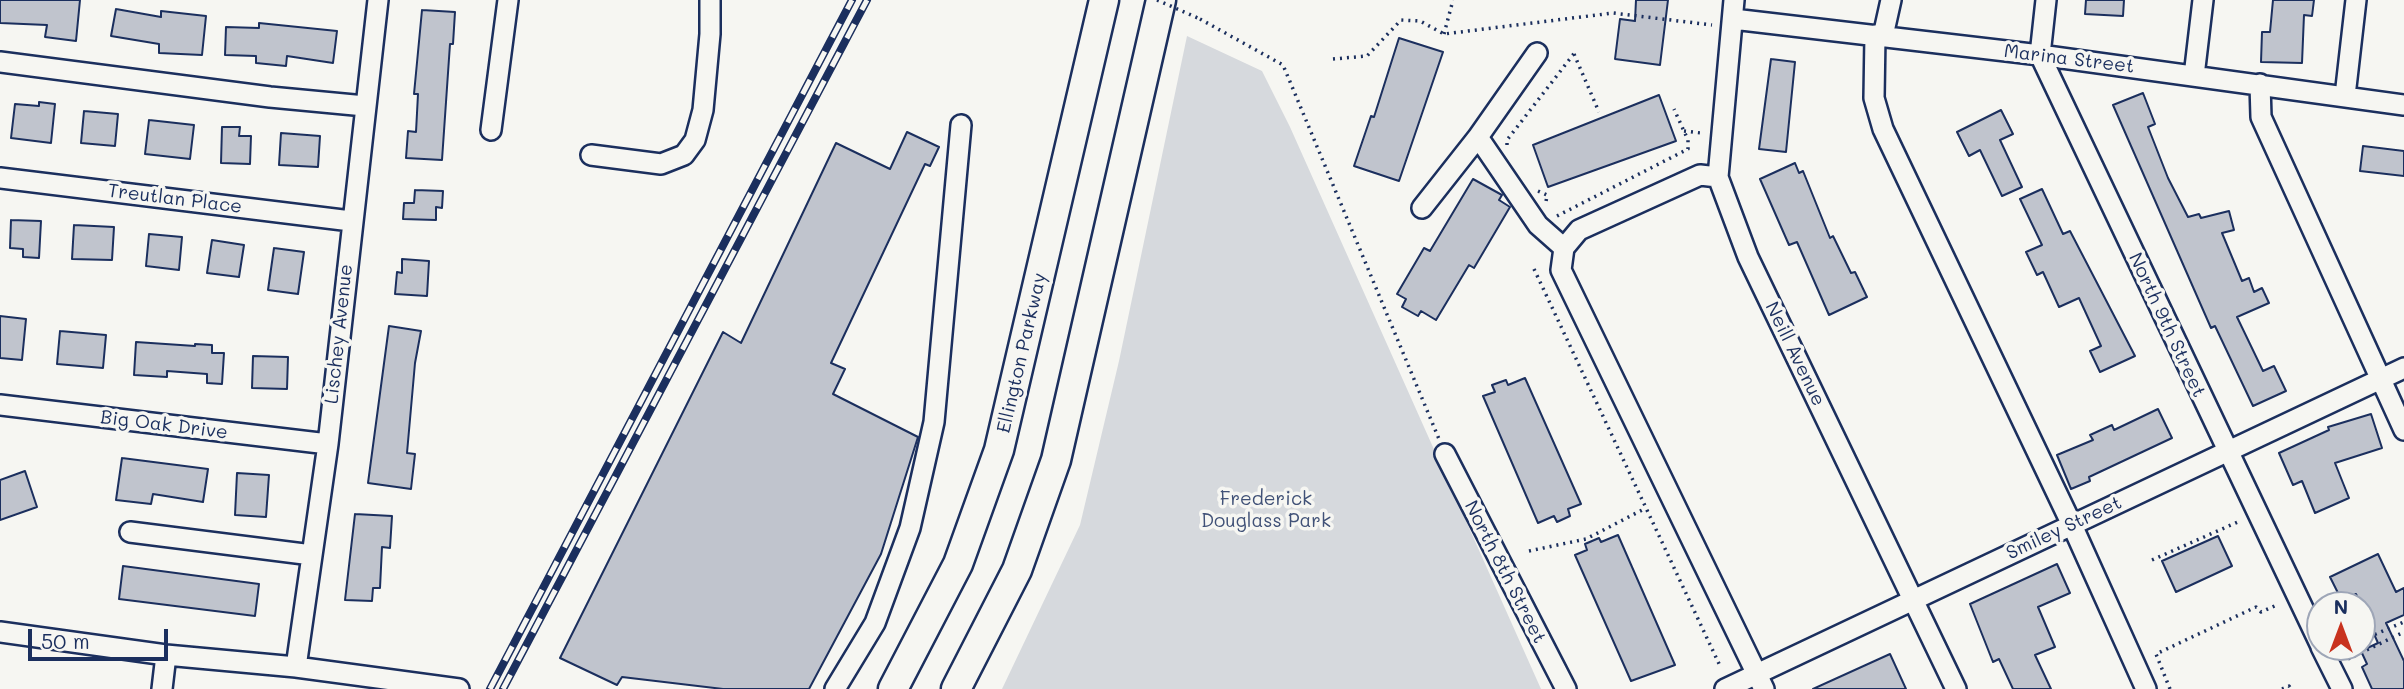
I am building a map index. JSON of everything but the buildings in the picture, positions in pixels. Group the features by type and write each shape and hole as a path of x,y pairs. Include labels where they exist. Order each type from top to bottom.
{"highway":[{"name":"Ellington Parkway","path":"893,689 958,565 999,450 1104,0"},
{"path":"957,689 1017,570 1056,460 1159,0"}],"street":[{"name":"Lischey Avenue","path":"296,667 328,444 378,0"},
{"path":"491,130 508,0"},
{"path":"591,155 661,164 684,155 695,140 703,110 710,34 709,0"},
{"path":"1891,0 1879,36 1874,98 1883,129 2072,525 2146,689"},
{"path":"2040,55 2046,0"},
{"path":"2194,76 2203,0"},
{"path":"2345,96 2356,0"},
{"name":"Marina Street","path":"1734,9 1879,36 2040,55 2404,105"},
{"name":"Neill Avenue","path":"1734,9 1718,177 1748,257 1956,689"},
{"path":"1422,208 1478,137 1537,53"},
{"name":"North 9th Street","path":"2040,55 2306,614"},
{"path":"0,62 270,97 365,106"},
{"path":"2260,84 2260,117 2404,430"},
{"path":"835,689 875,623 910,528 934,422 961,125"},
{"path":"1478,137 1538,226 1563,248"},
{"path":"1718,177 1700,175 1579,230 1563,248 1561,270 1761,681"},
{"name":"Treutlan Place","path":"0,178 351,221"},
{"name":"Smiley Street","path":"1725,689 1761,681 1913,599 2404,369"},
{"name":"Big Oak Drive","path":"0,405 328,444"},
{"name":"North 8th Street","path":"1445,454 1566,689"},
{"path":"130,532 312,555"},
{"path":"0,632 166,655 296,667 459,689"},
{"path":"162,689 166,655"},
{"name":"North 9th Street","path":"2329,661 2342,689"}],"path":[{"path":"1159,0 1200,19 1283,65 1445,454"},
{"path":"1444,34 1453,0"},
{"path":"1333,59 1367,56 1401,20 1420,21 1444,34 1613,13 1712,25"},
{"path":"1507,152 1507,140 1575,53 1599,112"},
{"path":"1550,219 1688,149 1684,131 1674,109"},
{"path":"1684,131 1701,133"},
{"path":"1532,192 1547,195 1545,210"},
{"path":"1534,269 1721,668"},
{"path":"1529,551 1586,539 1646,508"},
{"path":"2152,560 2240,521"},
{"path":"2170,689 2156,654 2256,607 2260,612 2279,604"},
{"path":"2376,634 2404,622"},
{"path":"2376,646 2404,632"},
{"path":"2282,689 2289,686 2291,689"}],"green space":[{"name":"Frederick Douglass Park","path":"1187,36 1262,71 1290,127 1541,689 1002,689 1080,525 1119,361"}],"railway":[{"path":"490,689 852,0"},
{"path":"503,689 867,0"}]}
